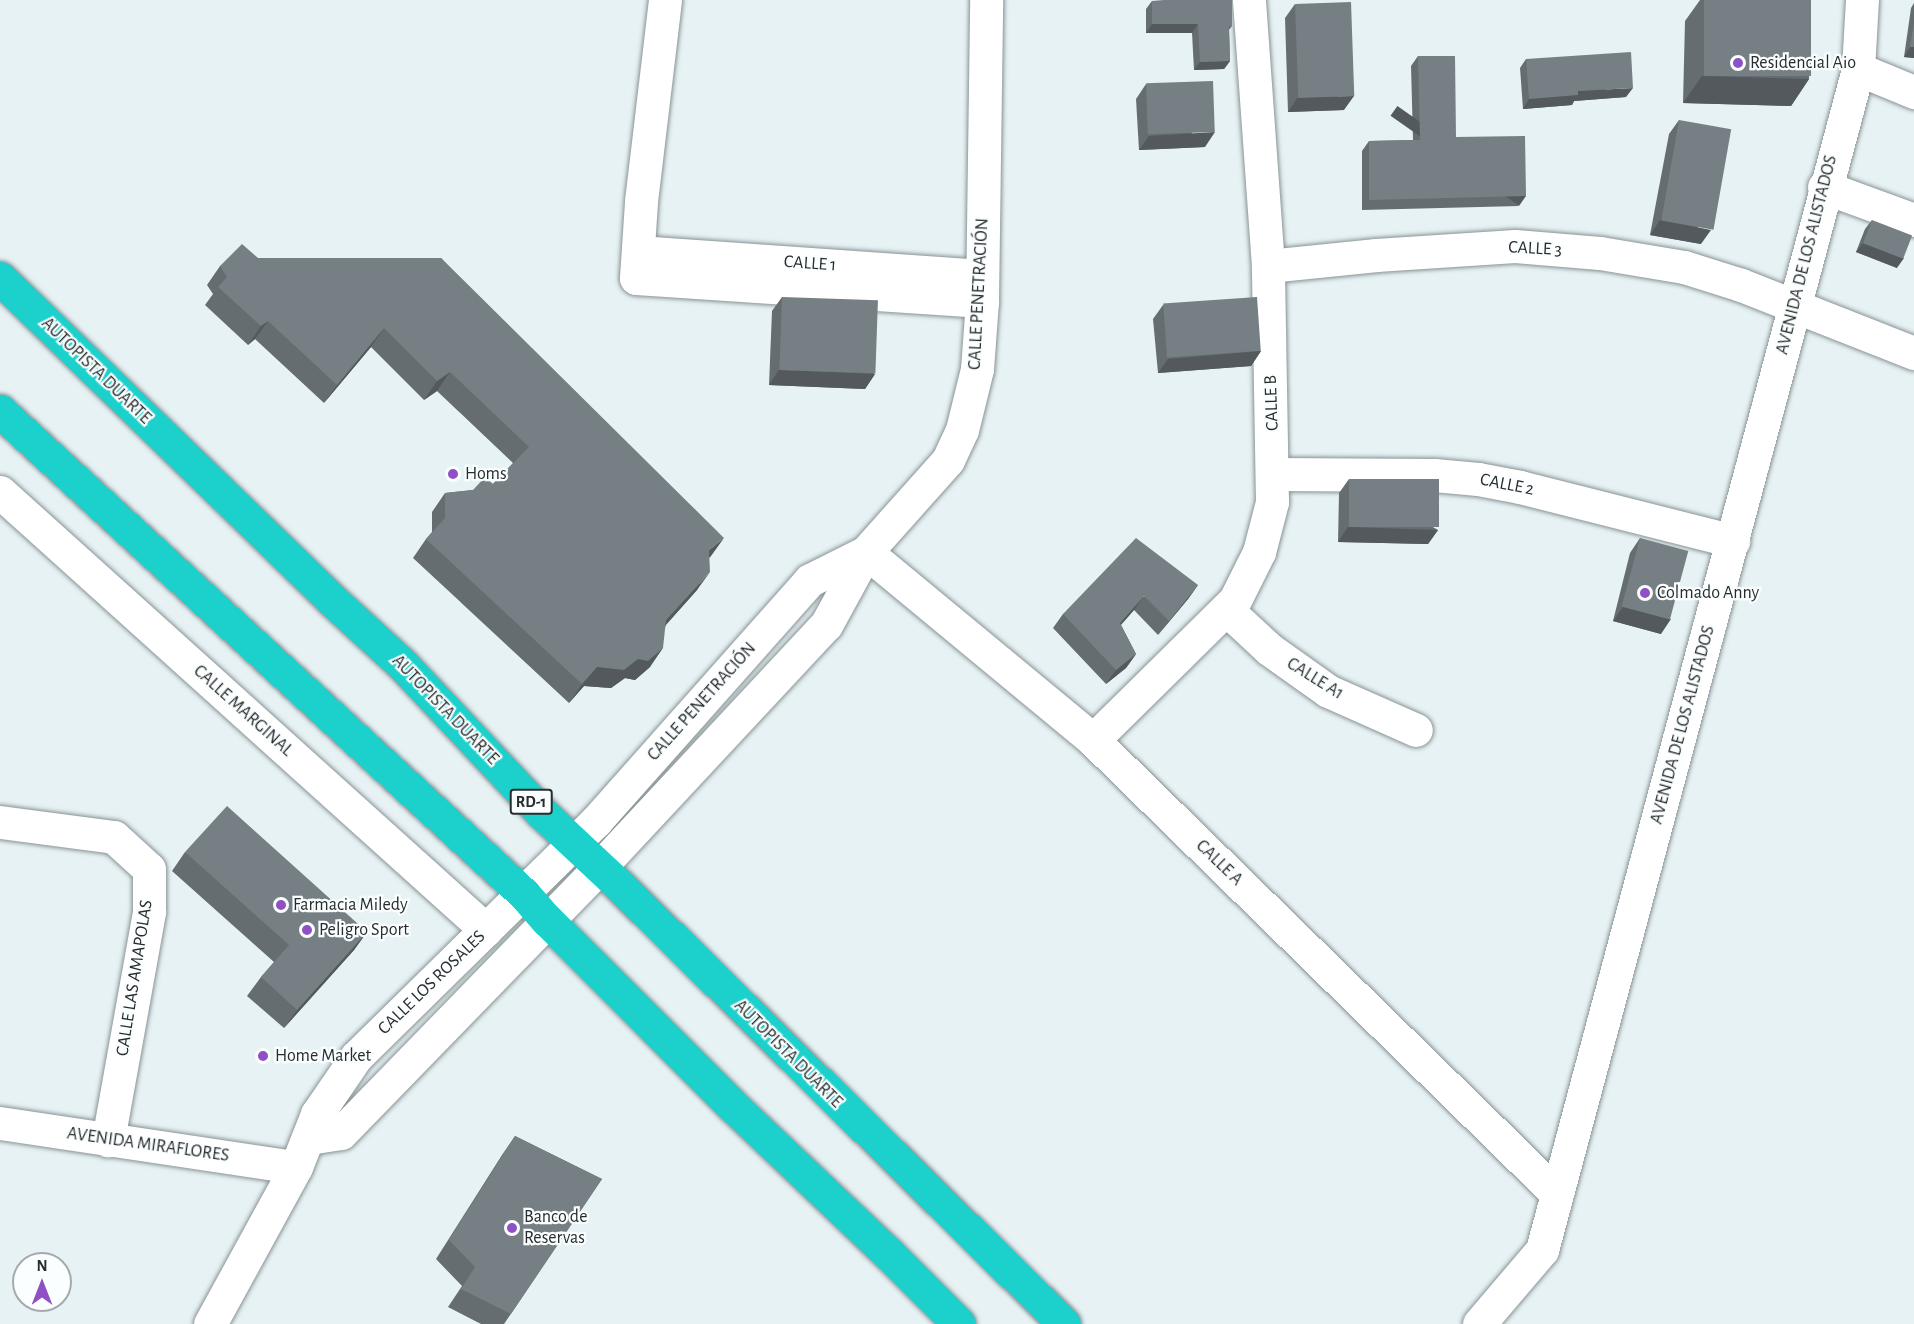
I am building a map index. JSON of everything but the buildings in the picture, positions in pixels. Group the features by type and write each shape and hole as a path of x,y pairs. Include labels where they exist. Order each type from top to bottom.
{"highway":[{"name":"AUTOPISTA DUARTE","path":"0,278 331,599 404,665 542,813 575,842 1064,1324"},
{"path":"0,411 524,894 547,920 733,1106 888,1253 959,1324"}],"street":[{"name":"CALLE 1","path":"665,0 637,265 982,289"},
{"name":"CALLE PENETRACIÓN","path":"547,920 600,867 826,625 866,552 948,460 962,430 977,369 982,289 986,0"},
{"name":"CALLE B","path":"1093,740 1235,600 1259,552 1272,502 1274,474 1268,266 1249,0"},
{"name":"AVENIDA DE LOS ALISTADOS","path":"1479,1324 1542,1250 1733,541 1824,187 1858,69 1862,0"},
{"path":"1858,69 1914,92"},
{"path":"1824,187 1914,220"},
{"name":"CALLE 3","path":"1268,266 1376,255 1515,246 1600,253 1684,267 1795,305 1914,353"},
{"name":"CALLE 2","path":"1274,474 1434,475 1478,479 1520,487 1733,541"},
{"name":"CALLE MARGINAL","path":"0,492 486,930"},
{"name":"CALLE PENETRACIÓN","path":"524,894 575,842 810,580 866,552"},
{"name":"CALLE A","path":"866,552 1093,740 1556,1193"},
{"name":"CALLE A1","path":"1226,609 1269,649 1328,691 1416,730"},
{"name":"CALLE LAS AMAPOLAS","path":"0,822 114,837 148,869 148,912 108,1140"},
{"name":"CALLE LOS ROSALES","path":"210,1324 296,1167 317,1114 356,1057 524,894"},
{"path":"309,1138 341,1133 547,920"},
{"name":"AVENIDA MIRAFLORES","path":"0,1123 296,1167"}],"place":[{"name":"Residencial Aio","path":"1738,63"},
{"name":"Homs","path":"453,474"},
{"name":"Colmado Anny","path":"1645,593"},
{"name":"Farmacia Miledy","path":"281,905"},
{"name":"Peligro Sport","path":"307,930"},
{"name":"Home Market","path":"263,1056"},
{"name":"Banco de Reservas","path":"512,1228"}]}
